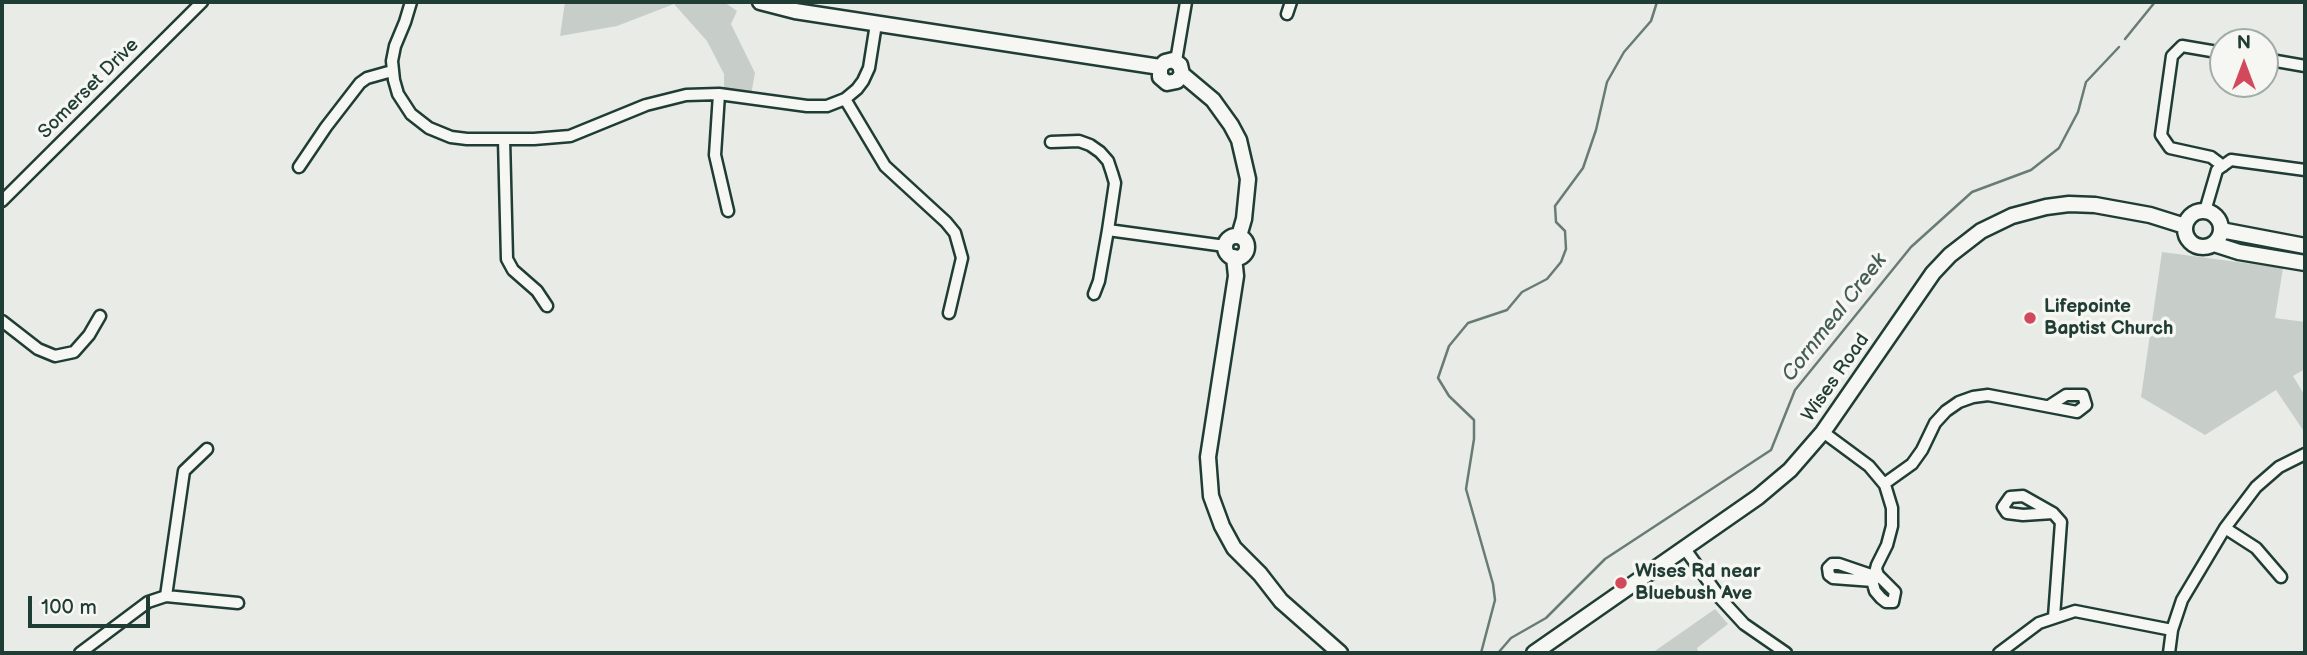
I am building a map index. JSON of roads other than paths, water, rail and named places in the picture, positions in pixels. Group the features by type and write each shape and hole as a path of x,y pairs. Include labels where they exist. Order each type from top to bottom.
{"street":[{"name":"Somerset Drive","path":"2,201 202,2"},
{"path":"411,2 395,47 392,71 402,102 411,114 429,128 451,137 504,139 570,136 660,100 686,95 719,94 827,106 845,99 867,75 876,24"},
{"path":"760,2 795,11 1160,67 1168,61 1179,68 1213,100 1239,140 1248,179 1244,219 1239,236 1244,240 1246,249 1241,256 1230,251 1108,230"},
{"path":"1160,67 1160,77 1167,83 1177,82 1186,2"},
{"path":"1287,13 1291,2"},
{"path":"2209,51 2182,46 2172,56 2161,135 2170,148 2211,157 2223,166"},
{"path":"2279,61 2305,66"},
{"path":"299,167 353,90 368,78 392,71"},
{"path":"719,94 715,155 728,211"},
{"path":"845,99 885,166 955,233 962,258 949,313"},
{"path":"504,139 507,258 513,270 537,290 547,306"},
{"path":"1051,142 1079,141 1100,152 1108,162 1115,183 1099,281 1094,295"},
{"path":"2205,211 2217,170 2231,160 2305,170"},
{"name":"Wises Road","path":"1534,653 1685,549 1783,477 1822,432 1933,273 1950,255 1982,231 2019,214 2069,204 2095,205 2150,215 2185,226"},
{"path":"2205,211 2215,215 2221,230 2214,244 2208,247 2196,246 2187,238 2185,226 2190,216 2205,211"},
{"path":"2221,230 2305,246"},
{"path":"2214,244 2239,252 2305,263"},
{"path":"1230,251 1236,276 1208,457 1215,509 1234,548 1260,574 1281,601 1340,653"},
{"path":"2,321 38,349 55,356 74,352 89,335 100,316"},
{"path":"1884,484 1914,461 1935,423 1942,414 1959,402 1973,397 1992,396 2049,406"},
{"path":"1822,432 1869,466 1884,484 1892,506 1889,541 1876,576 1875,591 1880,597 1890,586 1876,576 1841,565 1832,564 1828,568 1831,576 1839,579 1876,576"},
{"path":"166,596 184,471 207,449"},
{"path":"2169,653 2172,630 2186,593 2225,528 2256,487 2279,467 2305,454"},
{"path":"2053,513 2061,522 2054,617"},
{"path":"2225,528 2256,548 2281,577"},
{"path":"1685,549 1721,599 1744,624 1786,653"},
{"path":"1839,579 1841,565"},
{"path":"80,653 148,603 166,596 238,603"},
{"path":"1999,653 2039,623 2075,611 2172,630"}],"waterway":[{"path":"1481,653 1495,600 1493,584 1466,489 1474,439 1474,420 1449,396 1438,378 1449,346 1468,323 1507,310 1522,292 1547,279 1561,262 1566,249 1565,231 1556,222 1555,206 1583,168 1596,130 1607,82 1624,52 1651,21 1657,2"},
{"name":"Cornmeal Creek","path":"2125,39 2155,2"},
{"name":"Cornmeal Creek","path":"1498,653 1511,638 1546,618 1605,559 1771,450 1795,390 1911,247 1972,192 2031,170 2059,148 2078,112 2086,82 2119,47"}],"place":[{"name":"Lifepointe Baptist Church","path":"2030,318"},
{"name":"Wises Rd near Bluebush Ave","path":"1621,583"}]}
